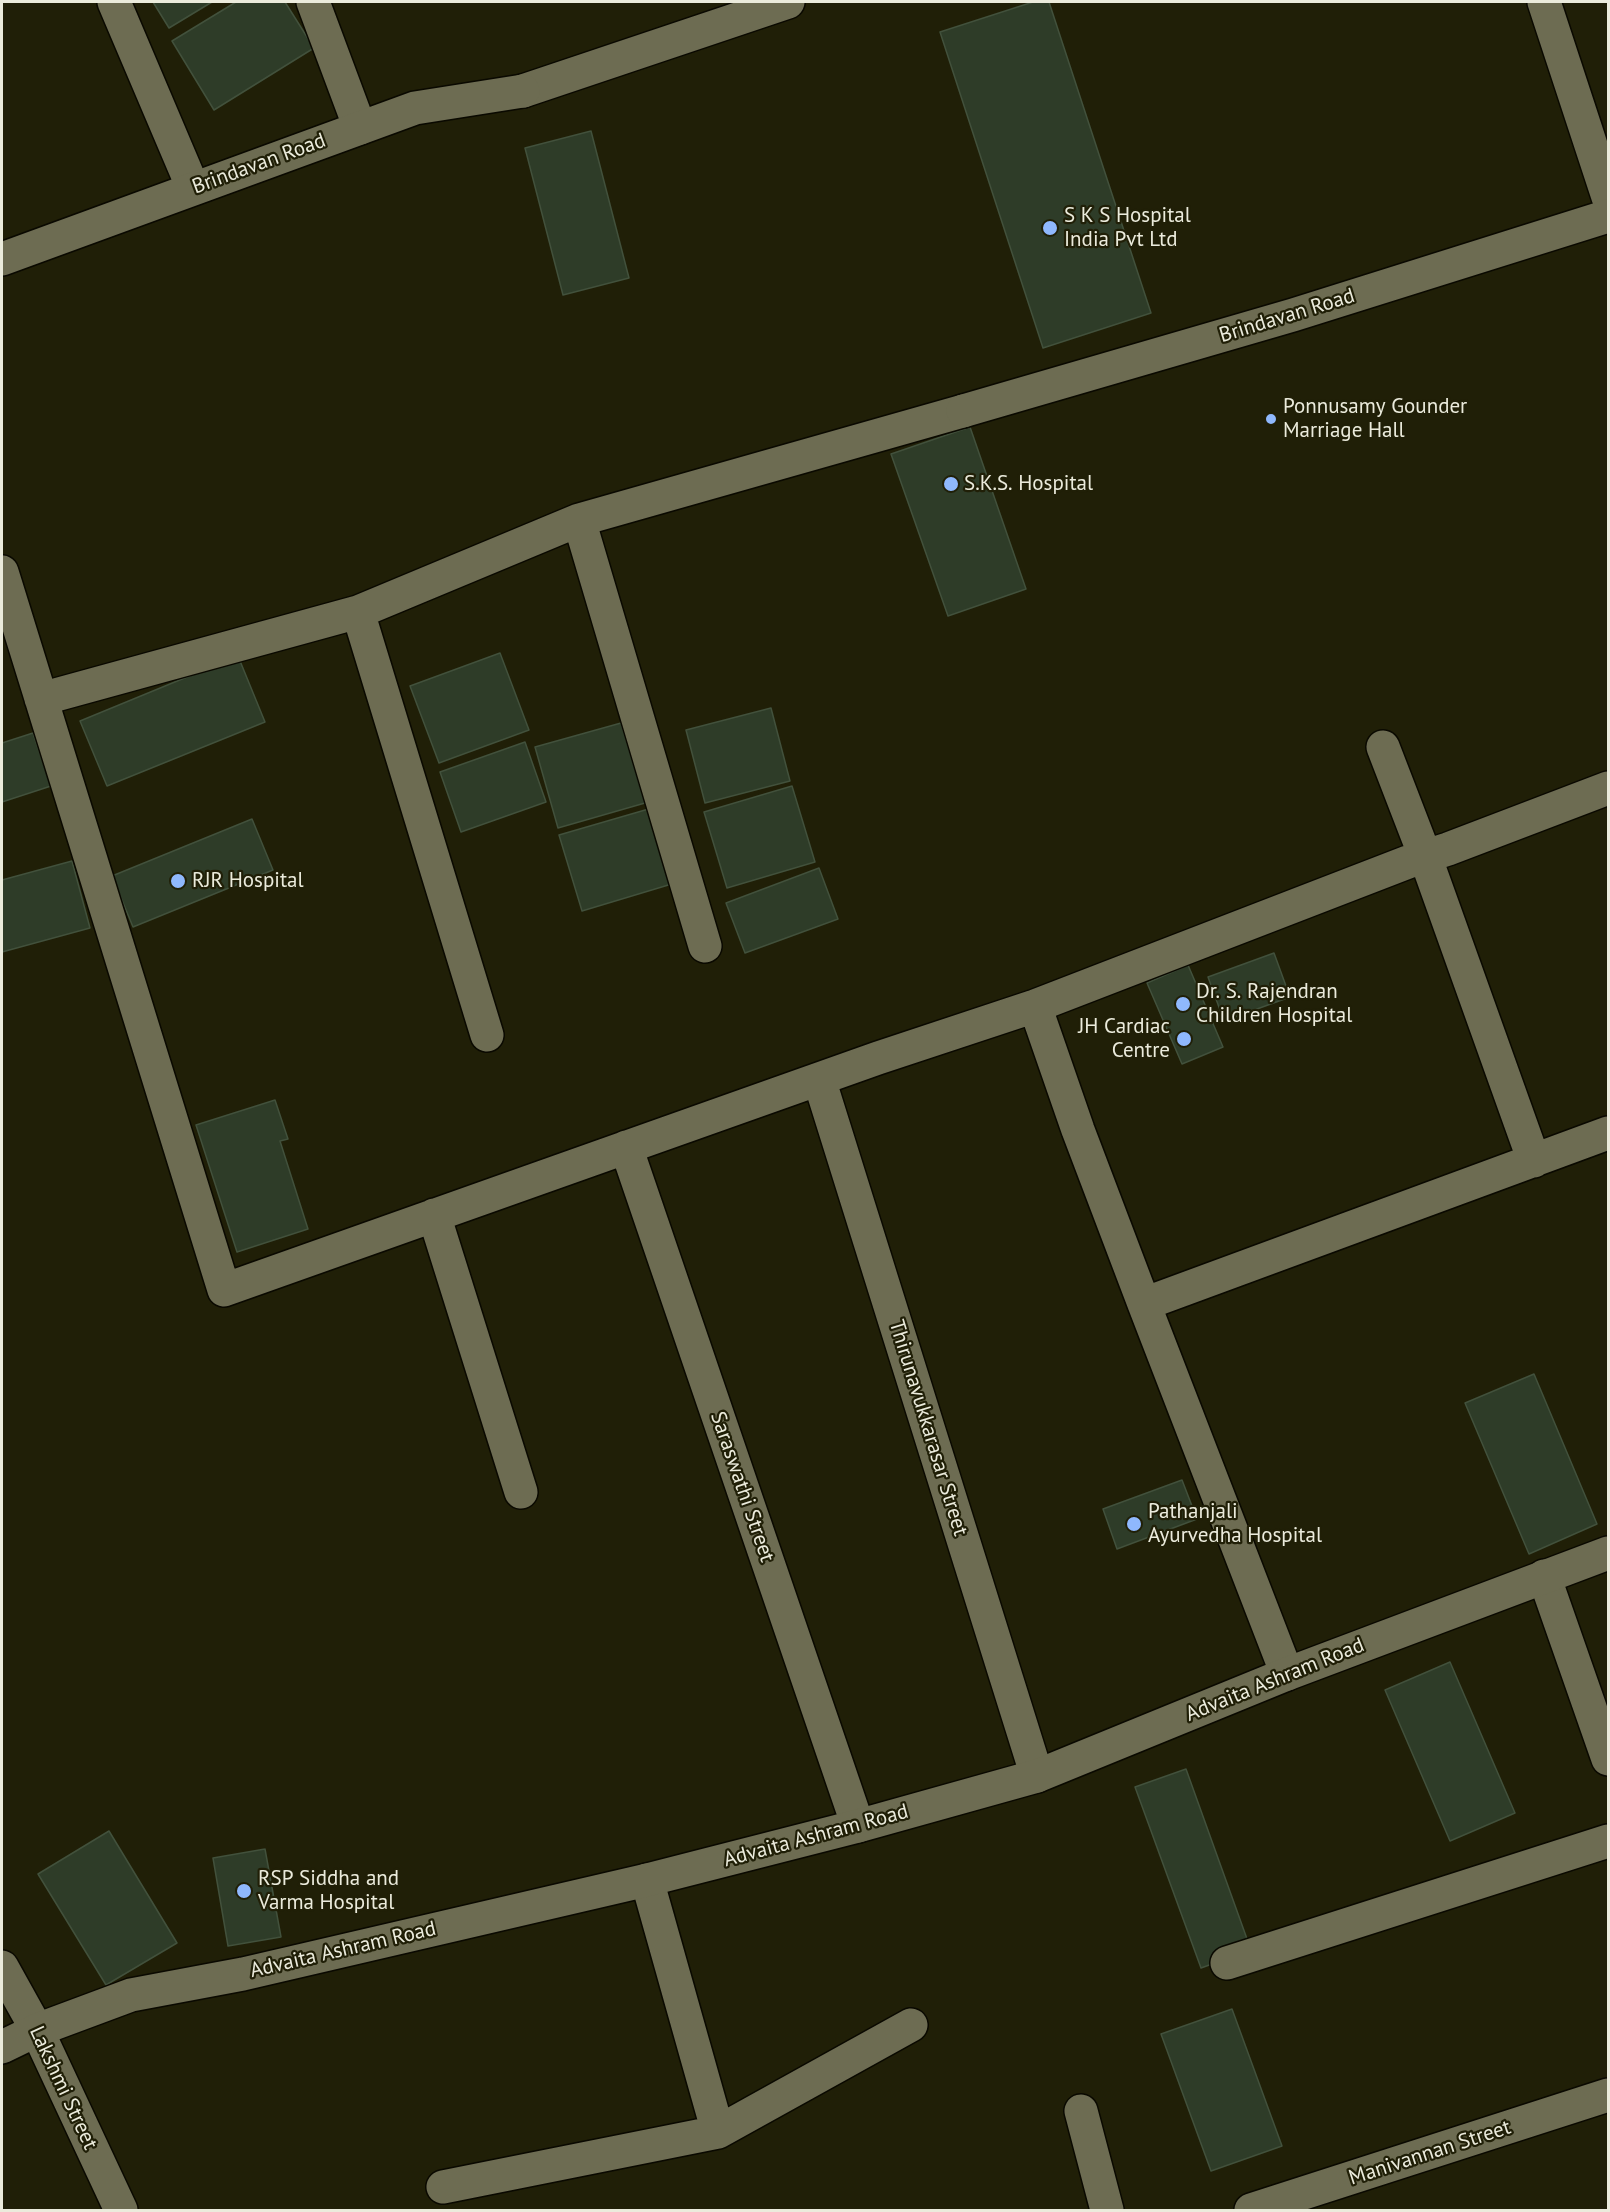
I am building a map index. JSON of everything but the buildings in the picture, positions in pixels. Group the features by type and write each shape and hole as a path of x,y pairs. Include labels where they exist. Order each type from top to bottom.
{"street":[{"path":"114,2 193,188"},
{"path":"313,2 360,128"},
{"name":"Brindavan Road","path":"2,259 415,108 523,91 788,2"},
{"path":"1544,2 1608,197"},
{"name":"Brindavan Road","path":"41,699 358,612 579,520 1293,315 1608,216"},
{"path":"579,520 705,946"},
{"path":"2,572 224,1290 819,1079 1035,1006 1608,788"},
{"path":"358,612 487,1035"},
{"path":"1383,747 1425,856 1534,1161"},
{"path":"1035,1006 1078,1130 1287,1674"},
{"name":"Thirunavukkarasar Street","path":"819,1079 1037,1776"},
{"path":"1144,1304 1608,1133"},
{"name":"Saraswathi Street","path":"626,1147 858,1826"},
{"path":"435,1215 521,1492"},
{"name":"Advaita Ashram Road","path":"2,2047 37,2030 131,1995 254,1971 647,1880 858,1826 1037,1776 1287,1674 1608,1553"},
{"path":"1544,1576 1608,1760"},
{"path":"1227,1964 1608,1841"},
{"path":"647,1880 718,2132"},
{"name":"Lakshmi Street","path":"2,1967 37,2030 121,2211"},
{"path":"443,2187 718,2132 911,2025"},
{"name":"Manivannan Street","path":"1251,2211 1608,2095"},
{"path":"1081,2111 1107,2211"}],"place":[{"name":"S K S Hospital India Pvt Ltd","path":"1050,228"},
{"name":"Ponnusamy Gounder Marriage Hall","path":"1271,419"},
{"name":"S.K.S. Hospital","path":"951,484"},
{"name":"RJR Hospital","path":"178,881"},
{"name":"Dr. S. Rajendran Children Hospital","path":"1183,1004"},
{"name":"JH Cardiac Centre","path":"1184,1039"},
{"name":"Pathanjali Ayurvedha Hospital","path":"1134,1524"},
{"name":"RSP Siddha and Varma Hospital","path":"244,1891"}]}
